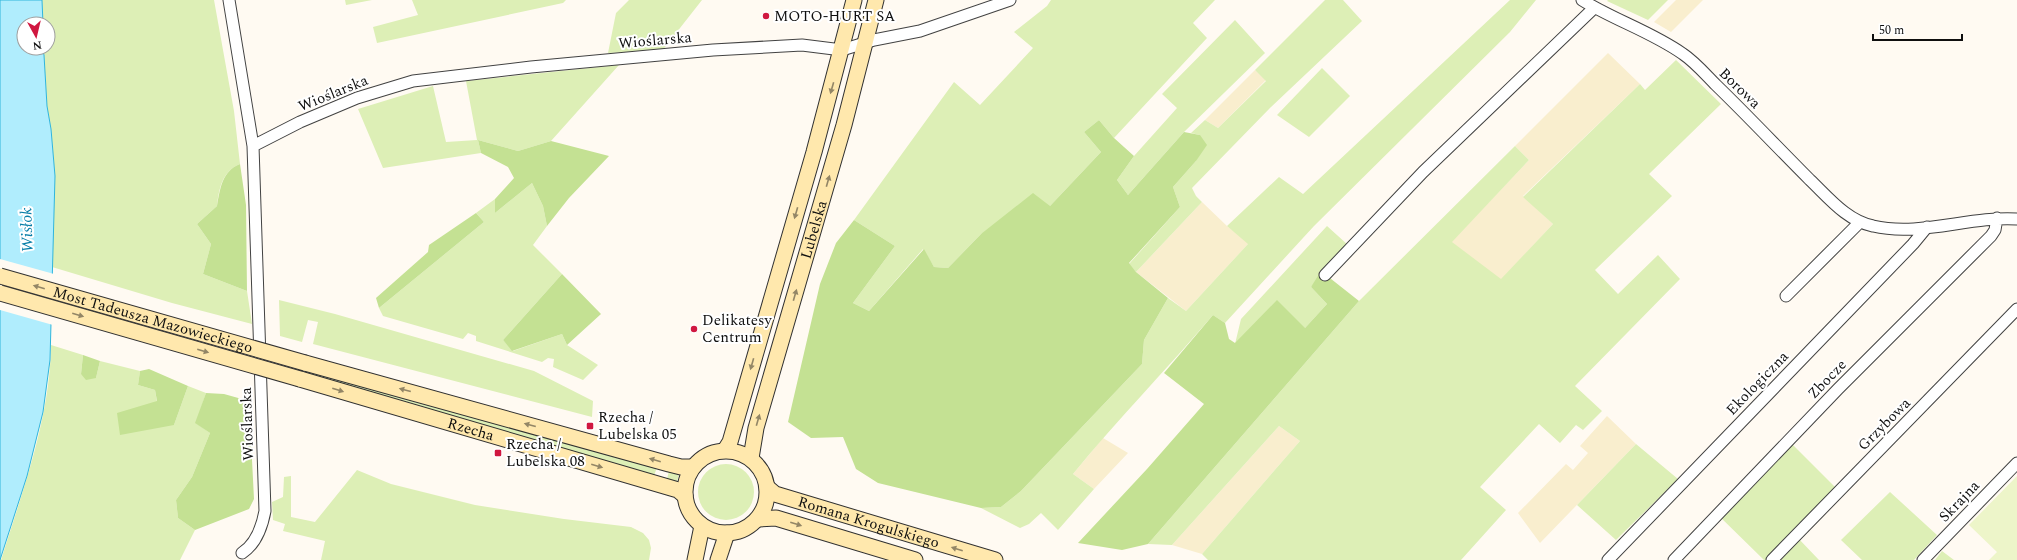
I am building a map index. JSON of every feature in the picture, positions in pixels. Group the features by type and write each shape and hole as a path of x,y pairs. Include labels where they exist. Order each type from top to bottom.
{"main road":[{"name":"Lubelska","path":"725,450 730,442 842,50 854,0"},
{"name":"Lubelska","path":"751,458 756,428 807,256 866,42 876,0"},
{"name":"Most Tadeusza Mazowieckiego","path":"0,276 305,363"},
{"name":"Most Tadeusza Mazowieckiego","path":"0,293 300,379"},
{"name":"Rzecha","path":"305,363 669,464 681,467 693,467"},
{"name":"Rzecha","path":"300,379 678,490 685,496"},
{"path":"725,450 740,453 751,458 762,471 768,488 766,503 758,519 742,530 727,533 713,531 702,526 689,510 685,496 686,480 693,467 704,457 725,450"},
{"name":"Romana Krogulskiego","path":"768,488 776,494 995,560"},
{"name":"Romana Krogulskiego","path":"758,519 776,518 915,560"},
{"path":"695,560 702,526"},
{"path":"718,560 727,533"}],"street":[{"path":"230,0 253,146"},
{"path":"842,50 866,42 920,31 1010,0"},
{"name":"Borowa","path":"1582,0 1594,8 1642,30 1685,55 1824,193 1849,216 1860,222 1890,230 1997,218 2017,219"},
{"path":"1325,275 1423,172 1594,8"},
{"name":"Wioślarska","path":"242,553 252,547 263,521 265,511 253,146 300,122 351,100 387,88 413,82 531,67 713,50 802,45 842,50"},
{"name":"Zbocze","path":"1674,560 1838,389 1991,236 1995,230 1997,218"},
{"path":"1786,296 1860,222"},
{"name":"Ekologiczna","path":"1608,560 1913,244 1926,227"},
{"name":"Grzybowa","path":"1772,560 2017,309"},
{"name":"Skrajna","path":"1923,560 2017,463"}],"shaded area":[{"path":"1676,0 1703,0 1671,32 1654,22"},
{"path":"1608,53 1640,84 1523,196 1553,224 1501,280 1451,242 1529,160 1515,146"},
{"path":"1255,70 1266,80 1218,128 1205,120"},
{"path":"1202,202 1227,226 1249,243 1186,311 1136,272"},
{"path":"1607,416 1636,444 1540,543 1518,513 1566,464 1573,470 1588,453 1580,446"},
{"path":"1279,426 1300,441 1202,554 1172,545"},
{"path":"1103,438 1128,453 1094,489 1073,474"}],"green space":[{"path":"42,0 214,0 234,111 240,164 229,171 222,181 217,206 197,224 211,244 203,274 247,291 252,324 172,303 52,267 55,176 51,129 47,106 44,56 56,56 56,16 43,16"},
{"path":"345,0 372,0 346,5"},
{"path":"412,0 566,0 563,3 377,43 373,27 418,15"},
{"path":"629,0 702,0 662,51 608,53 616,13"},
{"path":"1051,0 1215,0 1193,23 1207,38 1114,138 1099,120 1084,132 1101,152 1050,206 981,234 948,268 934,267 923,249 869,311 853,303 895,246 854,220 954,82 980,105 1033,48 1014,32 1047,6"},
{"path":"1325,0 1343,0 1362,21 1270,108 1192,188 1196,196 1202,202 1136,272 1129,264 1180,207 1173,187 1196,161 1200,135 1191,133 1205,120 1218,128 1266,81 1255,70"},
{"path":"1510,0 1536,0 1510,32 1314,226 1225,323 1213,315 1073,474 1094,489 1058,530 1041,513 1029,524 1020,528 981,508 1001,507 1021,491 1142,364 1144,340 1168,298 1186,311 1248,244 1227,226 1279,177 1303,194"},
{"path":"1668,0 1648,20 1607,1"},
{"path":"1235,20 1265,53 1184,132 1128,195 1117,180 1134,156 1177,108 1162,94"},
{"path":"1676,60 1721,104 1649,174 1672,196 1595,270 1618,294 1658,255 1680,279 1575,386 1602,411 1583,430 1576,425 1560,443 1539,424 1480,487 1506,510 1461,560 1208,560 1202,554 1300,441 1279,426 1172,545 1148,544 1359,301 1515,146 1529,160 1452,242 1501,279 1553,224 1523,197 1640,84 1645,90"},
{"path":"619,65 551,141 518,151 478,140 481,153 383,168 358,109 433,86 446,142 477,140 466,81"},
{"path":"1322,68 1350,96 1309,137 1277,115"},
{"path":"1099,120 1114,138 1134,156 1117,180 1128,195 1184,132 1200,135 1207,145 1196,161 1173,187 1180,207 1129,263 1136,272 1168,298 1144,340 1142,364 1021,491 1001,507 981,508 878,483 856,469 843,437 811,438 788,422 820,284 836,243 854,220 895,246 853,303 869,311 924,249 934,267 948,268 981,234 1033,193 1050,206 1101,152 1084,132"},
{"path":"478,140 518,151 551,141 609,156 569,198 547,226 543,206 532,183 495,213 495,199 514,178 508,167 481,153"},
{"path":"240,164 246,205 247,291 203,274 211,244 197,224 217,206 223,181 229,171"},
{"path":"532,183 543,206 547,226 533,245 562,274 503,340 513,351 562,334 567,345 598,365 583,380 553,367 554,359 548,358 542,362 476,341 476,336 468,333 463,339 383,316 379,308 484,222 476,213 495,199 495,213"},
{"path":"476,213 484,222 379,308 376,298 428,252 429,245"},
{"path":"1327,226 1348,245 1311,287 1327,304 1305,328 1235,344 1241,319"},
{"path":"1321,271 1359,301 1148,544 1122,550 1078,543 1147,469 1204,404 1164,373 1213,315 1225,323 1229,339 1235,343 1277,300 1305,328 1327,304 1311,287"},
{"path":"562,274 601,314 567,345 562,334 512,351 503,340"},
{"path":"279,300 335,314 534,371 593,401 592,417 313,344 318,322 308,320 302,342 280,336"},
{"path":"51,345 83,355 81,374 96,378 100,361 140,371 138,385 155,390 157,402 174,425 188,386 206,393 196,423 210,433 192,477 176,500 178,518 195,530 180,560 1,560 41,427 46,400"},
{"path":"83,355 100,361 96,378 86,380 81,374"},
{"path":"297,368 657,467 654,476 296,371"},
{"path":"149,369 188,386 174,425 120,435 117,413 157,401 155,390 138,385 140,371"},
{"path":"206,393 224,394 249,401 254,499 249,509 195,530 178,518 176,500 192,477 210,433 195,423"},
{"path":"1787,439 1840,492 1797,537 1819,560 1764,560 1716,513"},
{"path":"1636,444 1678,479 1616,540 1577,505"},
{"path":"726,464 737,466 746,472 752,481 754,492 752,503 746,512 737,518 726,520 715,518 706,512 700,503 698,492 700,481 706,472 715,466"},
{"path":"357,470 391,484 475,505 564,519 631,527 643,533 649,540 651,548 649,560 321,560 325,541 283,531 285,524 273,520 272,502 283,497 284,477 291,476 291,517 315,522"},
{"path":"669,471 679,474 677,482 667,479"},
{"path":"2017,476 2017,560 1989,560 1997,552 1969,525"},
{"path":"1890,492 1937,535 1914,560 1862,560 1841,540"},
{"path":"1942,551 1954,560 1935,560"}],"water":[{"name":"Wisłok","path":"0,0 42,0 43,16 16,16 16,56 44,56 47,106 51,129 55,176 50,360 43,412 27,476 0,560"}],"pier":[{"path":"0,259 54,274 53,325 0,310"}],"place":[{"name":"MOTO-HURT SA","path":"766,16"},
{"name":"Delikatesy Centrum","path":"694,329"},
{"name":"Rzecha / Lubelska 05","path":"590,426"},
{"name":"Rzecha / Lubelska 08","path":"498,453"}]}
